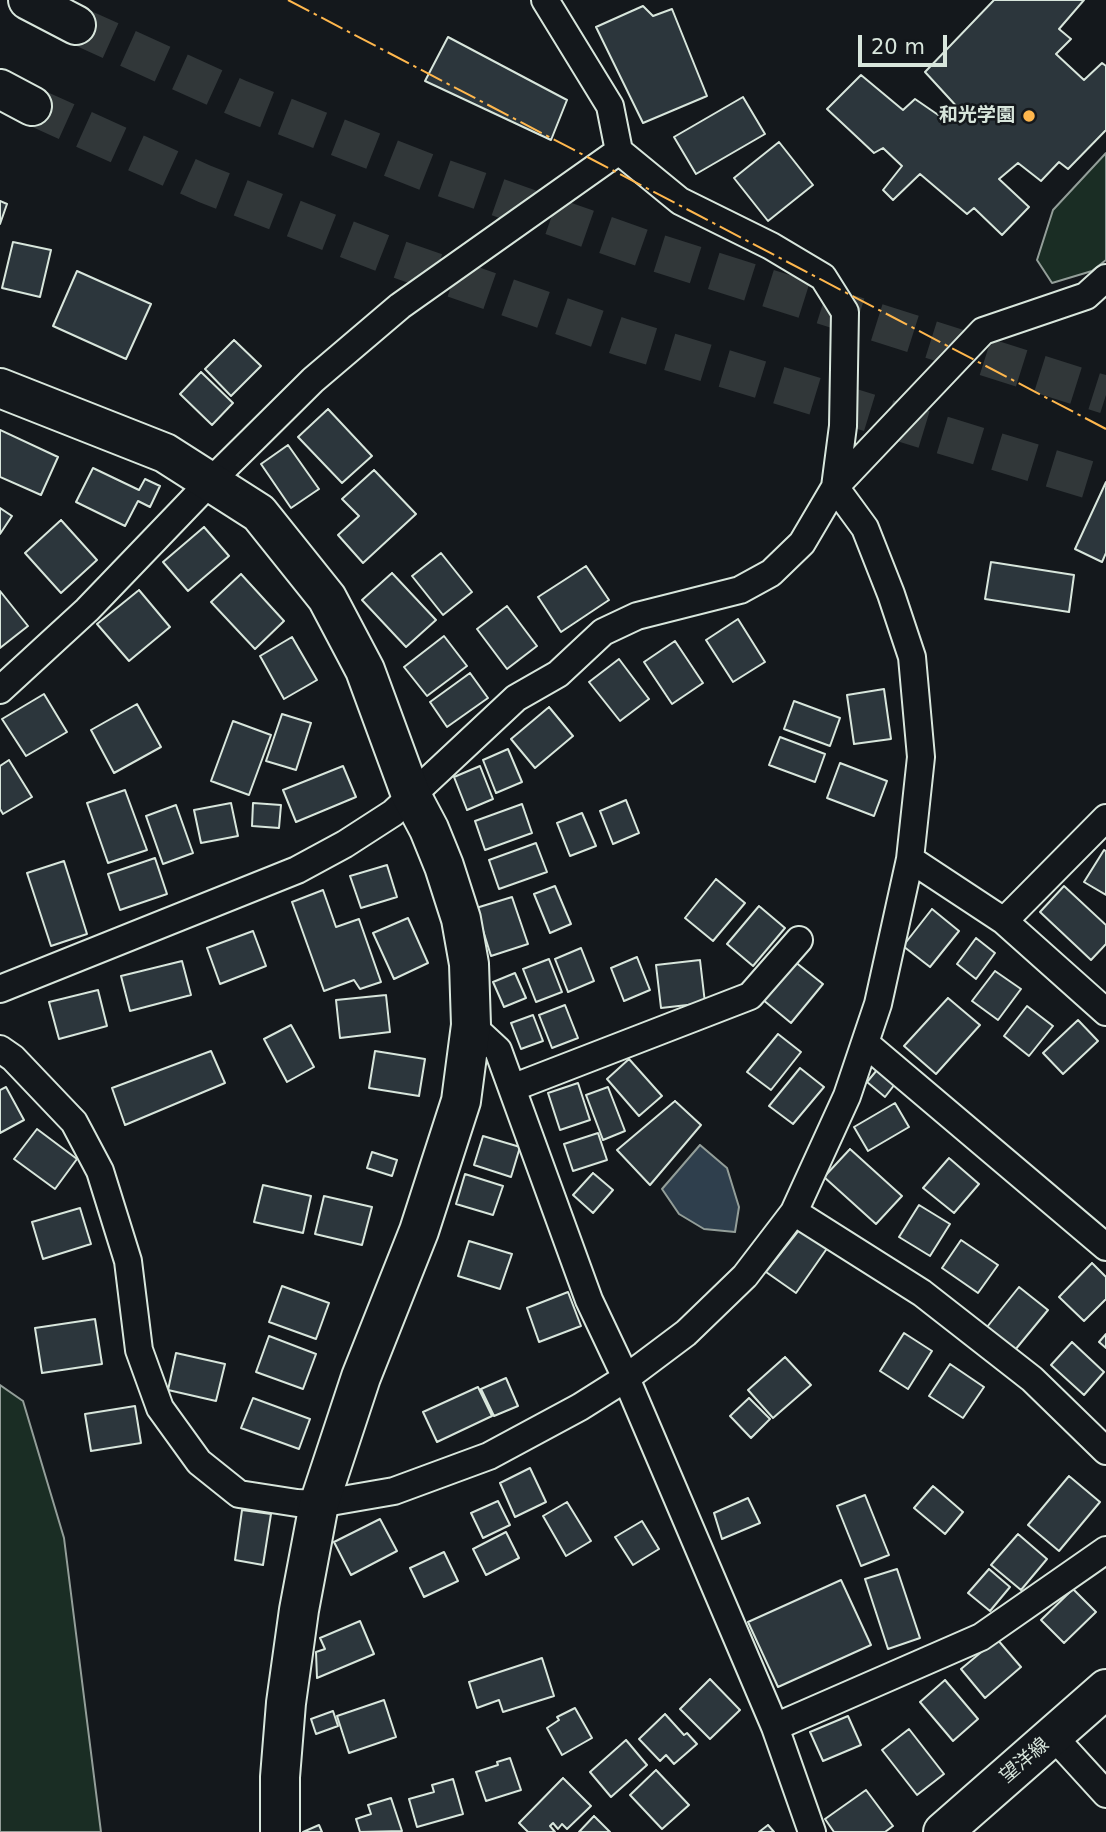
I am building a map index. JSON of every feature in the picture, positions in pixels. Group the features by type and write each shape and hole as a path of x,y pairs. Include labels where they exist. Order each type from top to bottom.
{"main road":[{"path":"28,0 76,25"},
{"path":"0,388 165,453 259,513 327,598 365,670 411,795 429,829 461,919 469,964 471,1025 461,1101 419,1231 361,1377 319,1504 299,1610 286,1703 280,1777 280,1832"},
{"name":"望洋線","path":"943,1832 1106,1689"}],"street":[{"path":"0,1049 13,1058 74,1122 100,1171 128,1261 139,1350 160,1408 199,1462 239,1494 319,1504 394,1491 489,1456 580,1407 626,1378 686,1333 745,1276 794,1212 847,1096 878,1004 910,859 922,757 912,657 865,528 835,487 843,426 845,312 823,277 771,246 680,201 620,151 610,106 545,0"},
{"path":"0,690 87,610 313,380 400,306 620,151"},
{"path":"0,989 297,870 345,844 393,813 516,698 558,674 603,632 637,616 740,590 771,573 802,543 835,487 983,331 1086,296 1106,278"},
{"path":"1004,921 1105,820"},
{"path":"910,859 1004,921 1106,1012"},
{"path":"512,1088 750,996 799,940"},
{"path":"471,1025 498,1050 589,1300 626,1378 775,1727 812,1832"},
{"path":"865,1043 1106,1247"},
{"path":"794,1212 922,1293 1031,1379 1106,1451"},
{"path":"775,1727 981,1637 1106,1550"},
{"path":"1053,1737 1106,1794"}],"green space":[{"path":"1106,153 1106,260 1092,271 1052,283 1037,260 1053,210"},
{"path":"0,1385 23,1401 64,1538 101,1832 0,1832"}],"water":[{"path":"700,1145 727,1168 739,1207 735,1232 704,1229 679,1214 662,1189"}],"building":[{"name":"和光学園","path":"994,0 1084,0 1059,29 1071,39 1056,54 1084,80 1102,63 1106,66 1106,130 1068,169 1059,162 1041,181 1018,163 999,179 1029,207 1002,235 974,208 967,214 920,174 893,200 883,190 902,166 883,148 874,153 827,109 861,75 903,110 915,99 947,121 959,109 925,72"},
{"path":"643,6 653,16 672,9 707,96 643,123 596,27"},
{"path":"448,37 567,100 551,140 425,81"},
{"path":"743,97 765,134 696,174 674,137"},
{"path":"779,142 813,185 768,221 734,178"},
{"path":"0,201 7,204 0,224"},
{"path":"13,242 51,250 40,297 2,288"},
{"path":"77,271 151,304 126,359 53,326"},
{"path":"234,340 261,366 231,396 205,369"},
{"path":"201,372 233,403 212,425 180,394"},
{"path":"328,409 372,456 342,483 298,437"},
{"path":"0,430 58,457 41,495 0,477"},
{"path":"288,445 319,489 291,508 261,464"},
{"path":"93,468 139,490 145,479 160,486 150,507 138,501 125,526 76,502"},
{"path":"374,470 416,514 363,563 338,535 359,516 342,499"},
{"path":"1106,482 1106,553 1102,562 1075,549"},
{"path":"0,508 12,516 0,534"},
{"path":"61,520 97,560 61,593 25,553"},
{"path":"204,527 229,556 188,591 163,562"},
{"path":"441,553 472,592 443,615 412,576"},
{"path":"991,562 1074,575 1069,612 985,599"},
{"path":"586,566 609,600 561,632 538,597"},
{"path":"392,573 436,620 406,647 362,600"},
{"path":"241,574 284,621 255,649 211,602"},
{"path":"139,590 170,627 129,661 97,624"},
{"path":"0,591 28,626 0,648"},
{"path":"507,606 537,646 507,669 477,629"},
{"path":"738,619 765,662 733,682 706,640"},
{"path":"444,636 467,666 427,696 404,667"},
{"path":"292,637 317,680 284,699 260,656"},
{"path":"675,641 703,683 672,704 644,662"},
{"path":"619,659 649,699 620,721 589,682"},
{"path":"470,673 488,698 447,727 430,702"},
{"path":"884,689 891,739 854,744 847,695"},
{"path":"44,694 67,732 26,756 2,719"},
{"path":"794,701 840,718 830,746 784,729"},
{"path":"137,704 161,747 114,773 91,730"},
{"path":"549,707 573,736 535,768 511,739"},
{"path":"282,714 311,723 296,770 266,761"},
{"path":"233,721 271,735 249,795 211,781"},
{"path":"780,737 825,754 815,782 769,765"},
{"path":"508,749 522,782 496,793 483,760"},
{"path":"9,760 32,797 3,814 0,809 0,766"},
{"path":"840,763 887,781 874,816 827,798"},
{"path":"343,766 356,797 296,822 283,790"},
{"path":"480,766 493,799 467,810 454,777"},
{"path":"125,790 147,850 108,863 87,803"},
{"path":"626,800 639,833 613,844 600,811"},
{"path":"231,803 238,836 201,843 194,810"},
{"path":"253,803 281,805 279,828 252,826"},
{"path":"522,804 532,833 485,850 475,821"},
{"path":"176,805 193,853 163,864 146,816"},
{"path":"582,813 596,846 570,856 557,823"},
{"path":"536,843 547,872 499,889 489,860"},
{"path":"1104,850 1106,851 1106,895 1084,882"},
{"path":"155,858 167,894 120,910 108,874"},
{"path":"64,861 87,934 51,946 27,873"},
{"path":"387,865 397,897 361,908 350,876"},
{"path":"716,879 745,903 713,941 685,918"},
{"path":"555,886 571,924 550,933 534,894"},
{"path":"1064,886 1106,925 1106,944 1091,960 1040,912"},
{"path":"323,890 336,927 359,919 381,982 360,989 354,980 324,991 292,902"},
{"path":"512,897 528,944 491,956 476,908"},
{"path":"759,906 785,928 753,966 727,944"},
{"path":"932,909 959,931 930,967 903,946"},
{"path":"408,918 428,963 394,979 373,933"},
{"path":"253,931 266,966 220,984 207,948"},
{"path":"976,938 995,953 976,979 957,964"},
{"path":"581,948 594,981 568,992 555,959"},
{"path":"637,957 650,990 624,1001 611,968"},
{"path":"549,959 562,992 536,1002 523,969"},
{"path":"700,960 705,1003 661,1008 656,965"},
{"path":"182,961 191,995 130,1011 121,976"},
{"path":"794,961 823,984 791,1023 762,999"},
{"path":"995,971 1021,989 998,1020 972,1001"},
{"path":"515,973 526,998 504,1007 493,982"},
{"path":"98,990 107,1026 59,1039 49,1002"},
{"path":"386,995 390,1032 340,1038 336,1000"},
{"path":"948,998 980,1025 936,1074 904,1046"},
{"path":"565,1005 578,1038 552,1048 539,1015"},
{"path":"1027,1006 1053,1026 1029,1056 1004,1036"},
{"path":"533,1015 543,1041 521,1049 511,1023"},
{"path":"1078,1020 1098,1041 1063,1074 1043,1053"},
{"path":"291,1025 314,1067 287,1082 264,1039"},
{"path":"778,1034 801,1052 771,1090 747,1072"},
{"path":"211,1051 225,1083 125,1125 112,1088"},
{"path":"375,1051 425,1059 419,1096 369,1088"},
{"path":"629,1059 662,1096 639,1116 607,1079"},
{"path":"800,1068 824,1087 793,1124 769,1106"},
{"path":"877,1070 895,1084 885,1097 867,1082"},
{"path":"578,1083 590,1120 560,1130 548,1093"},
{"path":"6,1087 24,1120 0,1133 0,1090"},
{"path":"608,1087 625,1131 603,1140 586,1095"},
{"path":"675,1101 701,1125 650,1185 617,1150"},
{"path":"895,1103 909,1127 868,1151 854,1127"},
{"path":"37,1129 77,1159 55,1189 14,1159"},
{"path":"598,1133 607,1160 573,1171 564,1144"},
{"path":"483,1136 520,1147 511,1177 474,1165"},
{"path":"850,1149 902,1196 876,1224 824,1177"},
{"path":"372,1152 397,1160 392,1176 367,1168"},
{"path":"949,1158 979,1184 954,1213 923,1188"},
{"path":"593,1173 613,1190 593,1213 573,1195"},
{"path":"465,1174 503,1186 493,1215 456,1204"},
{"path":"263,1185 311,1196 303,1233 254,1222"},
{"path":"324,1196 372,1207 362,1245 315,1234"},
{"path":"919,1205 950,1224 930,1256 899,1237"},
{"path":"80,1208 91,1244 43,1259 32,1222"},
{"path":"800,1229 828,1247 796,1293 766,1272"},
{"path":"961,1240 998,1265 978,1293 942,1268"},
{"path":"469,1241 512,1254 500,1289 458,1276"},
{"path":"1092,1263 1106,1277 1106,1299 1084,1321 1059,1297"},
{"path":"282,1286 329,1303 316,1339 269,1322"},
{"path":"1019,1287 1048,1310 1015,1350 987,1327"},
{"path":"568,1292 581,1326 539,1342 527,1308"},
{"path":"95,1319 102,1364 42,1373 35,1328"},
{"path":"904,1333 932,1351 908,1389 880,1371"},
{"path":"1106,1334 1106,1348 1099,1342"},
{"path":"269,1336 316,1354 303,1389 256,1372"},
{"path":"1072,1342 1104,1372 1084,1395 1051,1365"},
{"path":"176,1353 225,1364 216,1401 168,1390"},
{"path":"785,1357 811,1385 773,1418 748,1390"},
{"path":"950,1364 984,1387 963,1418 929,1396"},
{"path":"506,1378 518,1406 494,1416 481,1389"},
{"path":"478,1387 492,1416 437,1442 423,1412"},
{"path":"253,1398 310,1419 299,1449 241,1428"},
{"path":"749,1398 770,1419 751,1438 730,1416"},
{"path":"135,1406 141,1443 91,1451 85,1414"},
{"path":"530,1468 546,1502 515,1517 500,1483"},
{"path":"1069,1476 1100,1502 1059,1551 1028,1525"},
{"path":"933,1486 963,1512 945,1534 914,1508"},
{"path":"865,1495 889,1555 861,1566 837,1506"},
{"path":"748,1498 760,1523 722,1539 714,1513"},
{"path":"498,1501 510,1525 483,1538 471,1513"},
{"path":"567,1502 591,1541 566,1556 543,1516"},
{"path":"242,1510 271,1514 263,1565 235,1560"},
{"path":"380,1519 397,1551 351,1575 334,1542"},
{"path":"642,1521 659,1549 633,1565 615,1537"},
{"path":"506,1532 519,1558 486,1575 473,1549"},
{"path":"1018,1534 1047,1559 1021,1590 991,1565"},
{"path":"444,1552 458,1581 424,1597 410,1568"},
{"path":"897,1569 920,1638 888,1649 865,1579"},
{"path":"989,1569 1010,1587 990,1611 968,1593"},
{"path":"841,1580 871,1645 778,1687 748,1622"},
{"path":"1073,1589 1096,1612 1064,1643 1041,1620"},
{"path":"360,1621 374,1654 317,1678 316,1652 325,1649 320,1638"},
{"path":"997,1639 1021,1667 985,1698 961,1669"},
{"path":"542,1658 554,1696 503,1712 499,1700 477,1708 469,1682"},
{"path":"710,1679 740,1710 710,1739 680,1709"},
{"path":"945,1680 978,1719 953,1741 920,1702"},
{"path":"384,1700 396,1737 349,1753 337,1716"},
{"path":"575,1708 592,1738 562,1755 547,1728 559,1720 557,1717"},
{"path":"333,1711 338,1726 316,1734 311,1719"},
{"path":"665,1714 684,1735 687,1733 697,1744 674,1764 666,1755 660,1761 639,1739"},
{"path":"848,1716 861,1745 823,1761 810,1732"},
{"path":"909,1729 944,1774 917,1795 882,1750"},
{"path":"626,1740 647,1765 611,1797 590,1772"},
{"path":"510,1758 521,1790 486,1801 476,1772"},
{"path":"656,1770 689,1805 662,1829 630,1795"},
{"path":"563,1778 591,1806 567,1829 562,1824 558,1829 553,1823 550,1826 555,1832 528,1832 519,1823"},
{"path":"453,1779 463,1814 417,1827 409,1799 434,1792 432,1785"},
{"path":"866,1790 893,1826 885,1832 834,1832 825,1819"},
{"path":"391,1798 402,1831 360,1832 356,1819 371,1814 368,1805"},
{"path":"594,1816 610,1832 579,1832"},
{"path":"319,1825 322,1832 303,1832"},
{"path":"768,1825 774,1832 759,1832"}],"tunnel":[{"path":"76,25 240,99 429,173 651,251 1106,395"},
{"path":"32,106 205,184 395,258 621,337 1106,485"}],"power":[{"path":"288,0 1106,429"}],"place":[{"name":"和光学園","path":"1029,116"}]}
